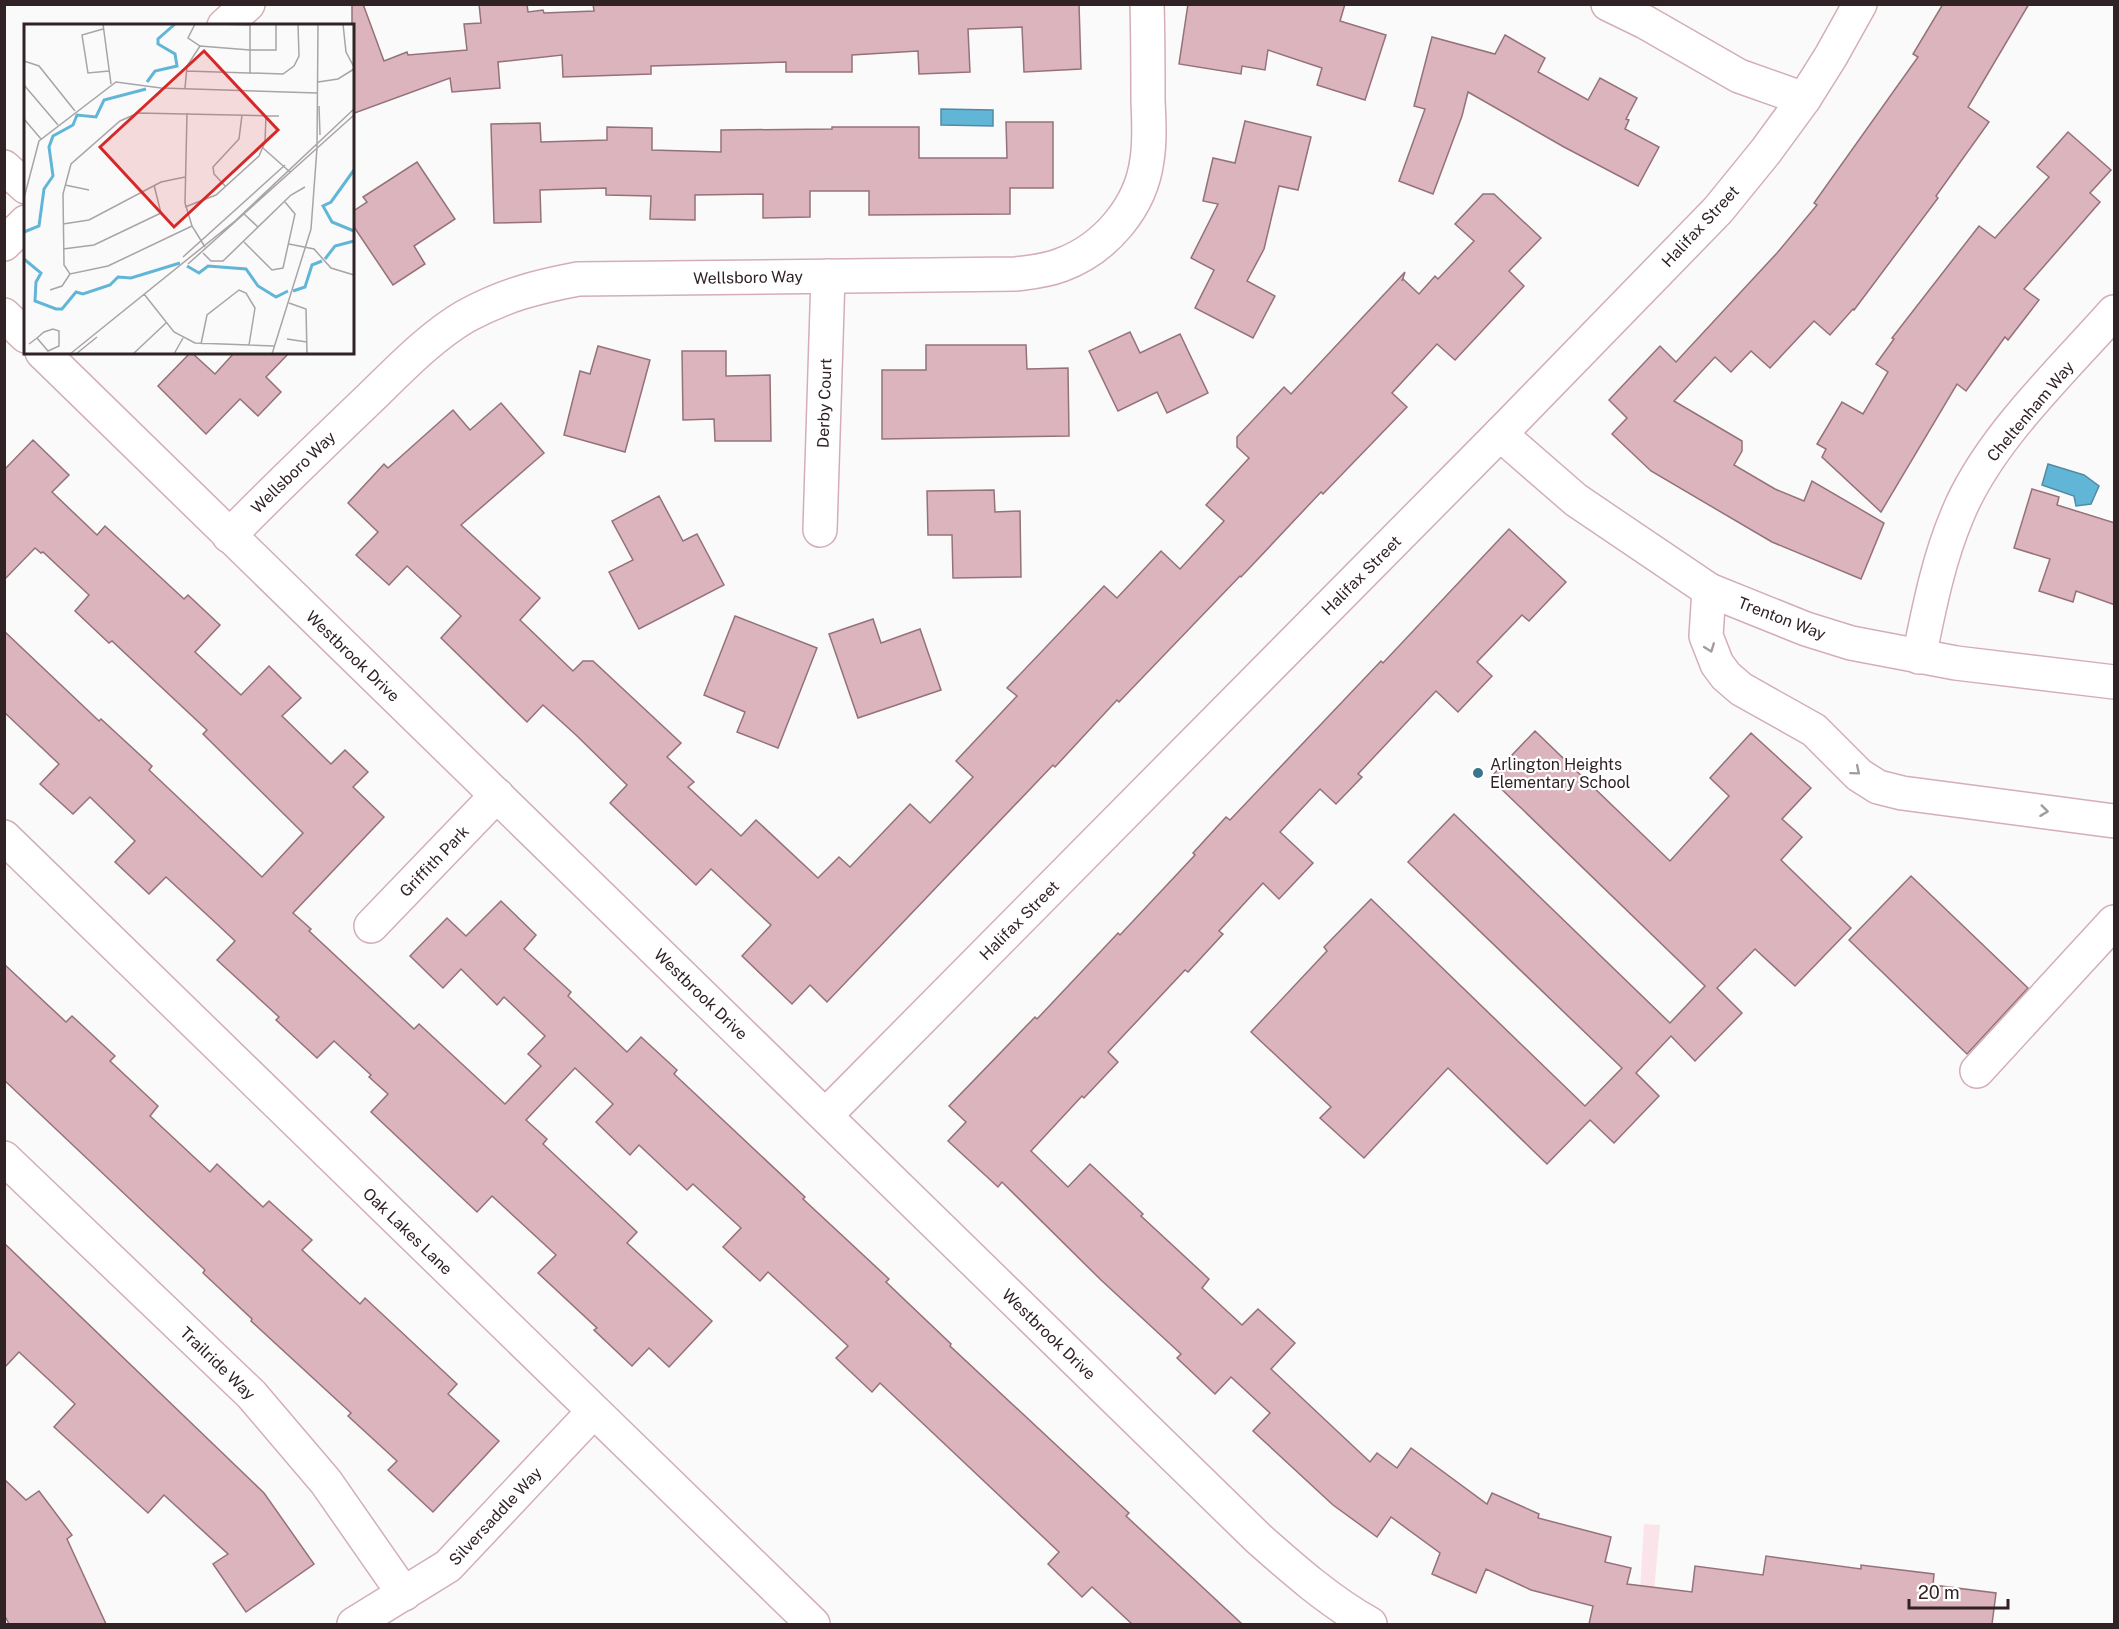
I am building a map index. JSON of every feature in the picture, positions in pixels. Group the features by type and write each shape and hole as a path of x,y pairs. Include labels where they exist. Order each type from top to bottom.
{"street":[{"path":"226,24 248,4"},
{"name":"Wellsboro Way","path":"229,536 409,361 446,329 466,316 531,288 578,279 1016,274 1061,265 1083,255 1119,225 1132,205 1147,162 1149,138 1147,4"},
{"path":"1608,4 1645,22 1739,76 1804,99"},
{"name":"Halifax Street","path":"826,1115 1500,434 1718,210 1766,151 1804,99 1831,57 1860,4"},
{"path":"4,167 24,185"},
{"path":"4,244 24,224"},
{"name":"Derby Court","path":"820,530 828,276"},
{"name":"Cheltenham Way","path":"1919,657 1942,556 1958,514 1984,466 2019,420 2115,312"},
{"path":"4,315 24,334"},
{"name":"Westbrook Drive","path":"44,354 1259,1539 1304,1578 1352,1614 1370,1624"},
{"name":"Trenton Way","path":"1500,434 1576,500 1708,590 1806,629 1851,643 1956,663 2115,682"},
{"path":"1708,590 1706,636 1717,664 1726,676 1741,689 1814,730 1858,775 1878,787 1902,793 2115,821"},
{"name":"Griffith Park","path":"371,926 497,795"},
{"name":"Oak Lakes Lane","path":"4,837 813,1624"},
{"path":"1977,1071 2115,922"},
{"name":"Trailride Way","path":"4,1158 251,1394 326,1482 404,1594"},
{"name":"Silversaddle Way","path":"354,1624 448,1566 593,1412"}],"shaded area":[{"path":"1644,1524 1660,1525 1651,1624 1638,1624"}],"water":[{"path":"941,109 993,110 993,126 941,125"},
{"path":"2048,464 2084,475 2099,486 2091,504 2076,506 2074,496 2042,485"}],"building":[{"path":"352,4 363,4 384,61 407,52 408,55 467,50 464,24 481,23 479,4 527,4 528,12 543,10 544,13 594,11 593,4 1079,4 1081,69 1024,72 1022,27 968,29 970,72 919,74 918,51 852,55 852,72 786,72 786,62 651,66 651,74 563,77 562,55 498,62 500,88 452,92 450,78 354,113 354,24 352,24"},
{"path":"1188,4 1345,4 1340,21 1386,35 1365,100 1317,85 1322,68 1268,50 1265,70 1242,66 1241,74 1179,64"},
{"path":"1943,4 2029,4 1968,107 1989,122 1936,196 1938,198 1854,310 1830,335 1814,321 1770,368 1751,351 1731,372 1715,357 1674,401 1742,441 1742,451 1734,465 1775,489 1804,501 1812,481 1884,523 1861,579 1772,542 1651,471 1612,434 1627,418 1609,400 1660,346 1676,362 1777,253 1817,205 1814,203 1918,57 1913,54"},
{"path":"1505,35 1545,58 1538,72 1588,100 1600,78 1637,98 1626,119 1629,120 1625,129 1659,147 1638,186 1468,92 1462,116 1433,194 1399,181 1425,109 1414,106 1432,37 1495,54"},
{"path":"1245,121 1311,137 1298,190 1279,186 1264,249 1247,281 1275,296 1253,338 1195,308 1214,270 1191,258 1218,204 1203,201 1213,158 1235,163"},
{"path":"1006,122 1053,122 1053,188 1010,188 1010,214 869,215 869,191 810,191 810,217 763,218 763,194 695,195 695,220 650,219 651,196 606,195 606,188 540,190 541,222 494,223 491,124 540,123 541,142 607,140 607,127 652,128 652,150 721,152 721,130 919,127 919,158 1007,158"},
{"path":"2068,132 2111,170 2090,193 2100,202 2024,289 2039,300 2008,340 2005,337 1966,391 1957,384 1881,512 1822,457 1826,449 1817,444 1842,402 1863,414 1888,372 1876,364 1894,339 1892,338 1979,226 1995,238 2049,177 2037,167"},
{"path":"417,162 455,219 414,246 425,264 393,285 354,227 354,211 367,202 363,197"},
{"path":"1483,194 1494,194 1541,238 1509,271 1524,286 1455,360 1437,344 1392,393 1407,407 1323,494 1321,492 1119,702 1117,700 1055,767 1053,765 827,1002 810,985 792,1004 742,956 771,925 711,869 696,885 610,803 627,785 576,735 543,705 527,722 441,638 461,616 407,566 389,585 356,555 378,532 348,503 384,464 388,468 453,410 470,430 501,403 544,453 461,525 540,598 520,620 573,671 583,661 593,661 681,743 667,757 694,782 688,787 741,836 756,820 818,878 839,857 850,867 910,804 930,823 973,777 956,761 1017,696 1007,688 1104,586 1117,598 1161,551 1180,569 1224,521 1206,505 1249,458 1237,447 1237,437 1284,387 1291,394 1405,272 1402,281 1403,279 1419,294 1435,276 1438,279 1474,241 1455,224"},
{"path":"1130,332 1140,353 1180,334 1208,393 1167,413 1157,392 1118,411 1089,351"},
{"path":"926,345 1026,345 1027,369 1068,368 1069,436 882,439 882,370 926,370"},
{"path":"598,346 650,360 625,452 564,435 580,371 590,374"},
{"path":"682,351 726,351 726,376 770,375 771,441 715,441 714,419 683,420"},
{"path":"189,354 193,354 215,374 233,354 288,354 266,377 281,392 258,416 240,399 206,434 158,386"},
{"path":"33,440 69,475 52,492 97,535 105,526 184,599 188,595 220,625 195,652 241,695 269,666 301,698 282,716 331,764 345,750 368,772 353,787 384,817 293,913 311,929 309,931 414,1029 419,1024 505,1104 541,1066 528,1054 545,1036 504,997 497,1005 461,969 443,988 410,956 447,918 466,936 501,901 536,935 524,949 571,992 568,996 627,1052 641,1037 677,1070 674,1074 889,1279 886,1282 951,1344 950,1346 1129,1513 1126,1516 1242,1624 1132,1624 1092,1587 1082,1597 1048,1564 1059,1552 880,1383 872,1392 836,1358 848,1346 768,1272 760,1281 723,1247 741,1228 693,1184 687,1190 639,1145 630,1155 596,1122 613,1104 575,1068 526,1120 547,1139 543,1144 637,1232 627,1243 712,1321 669,1367 649,1348 632,1366 594,1330 597,1328 538,1273 556,1255 492,1196 477,1212 371,1112 388,1094 369,1077 371,1075 334,1041 317,1058 276,1020 279,1017 217,960 235,941 166,877 149,894 115,862 135,841 90,797 73,814 40,784 59,764 4,712 4,631 99,721 101,719 152,766 149,770 262,877 303,833 203,734 207,730 112,641 109,643 75,611 89,595 43,552 35,548 4,580 4,470"},
{"path":"2032,489 2059,497 2057,505 2115,523 2115,605 2076,591 2073,602 2039,591 2050,559 2014,548"},
{"path":"994,490 995,512 1020,511 1021,577 953,578 952,535 928,535 927,491"},
{"path":"659,496 683,541 697,534 724,585 639,629 609,572 633,560 612,521"},
{"path":"1509,529 1566,582 1529,621 1522,615 1477,662 1492,676 1458,712 1436,691 1358,774 1362,777 1336,804 1320,789 1280,832 1313,863 1279,899 1263,883 1219,931 1223,934 1188,972 1185,970 1108,1052 1118,1062 1084,1098 1082,1096 1031,1151 1068,1187 1090,1164 1143,1214 1141,1216 1209,1279 1202,1288 1242,1325 1258,1309 1295,1343 1271,1369 1370,1462 1377,1453 1397,1468 1411,1448 1487,1504 1492,1493 1539,1514 1538,1518 1611,1537 1605,1562 1631,1568 1627,1584 1692,1592 1695,1566 1763,1575 1766,1556 1861,1569 1861,1565 1934,1574 1933,1585 1996,1593 1992,1624 1589,1624 1593,1606 1531,1590 1486,1569 1476,1593 1432,1574 1440,1553 1391,1517 1377,1537 1333,1505 1253,1431 1270,1413 1231,1377 1215,1394 1177,1358 1181,1354 1101,1280 1002,1182 998,1187 948,1141 966,1122 949,1106 1035,1017 1037,1019 1118,933 1120,935 1195,855 1193,853 1226,817 1230,820"},
{"path":"735,616 817,648 778,748 737,732 745,712 704,695"},
{"path":"873,619 881,643 920,629 941,690 858,718 829,634"},
{"path":"1535,731 1670,861 1729,796 1710,778 1751,733 1811,788 1782,819 1802,837 1781,860 1851,928 1795,986 1755,949 1717,988 1742,1013 1695,1061 1671,1036 1636,1073 1659,1096 1614,1143 1590,1120 1547,1164 1448,1068 1364,1158 1320,1118 1331,1107 1251,1032 1327,951 1324,947 1371,899 1585,1106 1622,1068 1408,862 1454,814 1670,1023 1705,986 1490,778"},
{"path":"1911,876 2028,988 1967,1054 1849,940"},
{"path":"4,964 66,1022 72,1016 115,1056 110,1061 158,1106 150,1116 210,1172 217,1164 263,1207 269,1201 312,1240 302,1250 360,1304 365,1298 457,1384 448,1394 499,1441 433,1512 388,1470 397,1461 348,1416 351,1413 251,1321 252,1319 203,1273 205,1270 4,1080"},
{"path":"4,1243 264,1493 314,1564 246,1612 213,1564 228,1554 164,1495 148,1513 54,1427 75,1404 19,1352 4,1368"},
{"path":"4,1479 26,1500 39,1491 72,1535 67,1539 106,1624 9,1624 4,1614"}],"place":[{"name":"Arlington Heights Elementary School","path":"1478,773"}]}
